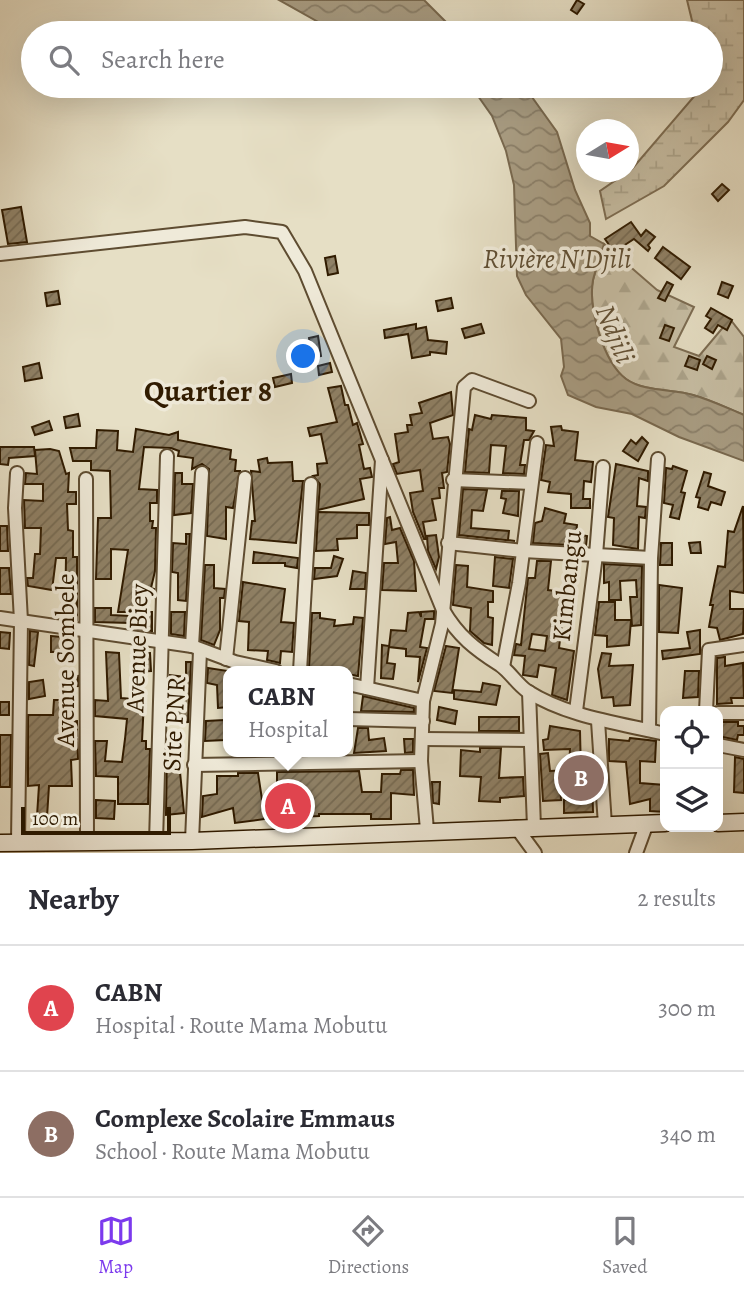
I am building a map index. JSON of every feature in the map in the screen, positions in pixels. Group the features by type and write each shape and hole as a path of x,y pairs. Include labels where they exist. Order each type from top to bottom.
{"street":[{"path":"0,254 245,227 282,232 305,271 443,610 463,639 503,667 529,692 598,720 660,733"},
{"path":"426,830 421,761 423,701 443,610 453,480 466,382 472,380 529,401"},
{"path":"503,667 523,551 537,443"},
{"name":"Avenue Biey","path":"156,842 159,644 167,456"},
{"path":"367,688 382,456"},
{"path":"649,730 651,558 658,459"},
{"name":"Kimbangu","path":"576,710 596,555 603,467"},
{"path":"17,473 15,508 21,621 18,842"},
{"name":"Site PNR","path":"192,841 202,473"},
{"path":"0,618 196,649 232,664 244,478"},
{"name":"Avenue Sombele","path":"86,479 94,845"},
{"path":"453,480 531,483"},
{"path":"300,666 311,484"},
{"path":"448,543 523,551 651,558"},
{"path":"706,706 709,650 744,645"},
{"path":"353,685 423,701"},
{"path":"529,692 534,827"},
{"path":"723,713 744,713"},
{"path":"353,719 423,721"},
{"path":"598,720 605,825"},
{"path":"423,739 530,740"},
{"path":"723,746 744,750"},
{"path":"194,765 421,761"},
{"path":"723,822 744,822"},
{"path":"636,853 647,823"},
{"path":"0,843 94,845 660,823"},
{"path":"516,827 535,853"}],"green space":[{"path":"687,0 744,0 744,100 728,122 664,186 606,219 600,191 613,182 639,182 639,161 693,98 723,98 723,21 692,21"},
{"path":"604,244 657,290 694,307 674,347 699,356 730,319 744,337 744,415 693,395 641,386 626,379 618,371 604,347 593,304 593,280"}],"water":[{"path":"279,0 424,0 445,21 317,21"},
{"name":"Rivière N'Djili","path":"479,98 533,98 557,132 575,190 590,223 590,236 604,244 593,280 593,304 604,347 618,371 626,379 641,386 693,395 744,415 744,461 679,437 632,414 596,407 568,395 561,376 564,367 561,339 526,295 517,276 514,185 506,151 492,116"}],"building":[{"path":"577,0 584,4 577,14 571,10"},
{"path":"722,184 729,190 718,201 712,194"},
{"path":"21,207 27,242 8,244 2,210"},
{"path":"631,222 641,236 646,230 655,237 648,245 650,248 648,251 634,239 614,252 605,239"},
{"path":"663,247 690,267 681,279 655,258"},
{"path":"335,256 338,273 328,275 325,258"},
{"path":"667,282 673,285 665,301 658,298"},
{"path":"722,282 733,286 728,298 718,294"},
{"path":"58,291 60,304 47,306 45,293"},
{"path":"451,298 453,308 438,311 436,301"},
{"path":"711,308 732,320 727,330 718,325 713,333 705,328 711,319 706,316"},
{"path":"416,324 416,329 426,327 428,340 447,342 446,354 430,352 430,355 412,358 408,334 385,338 384,330"},
{"path":"481,324 484,333 465,338 462,329"},
{"path":"665,325 674,328 669,341 660,338"},
{"path":"318,336 321,356 312,358 309,338"},
{"path":"689,356 700,360 697,370 685,366"},
{"path":"707,356 716,360 712,369 703,364"},
{"path":"39,363 42,378 25,381 23,367"},
{"path":"330,363 332,372 319,375 318,366"},
{"path":"291,374 292,383 275,387 273,378"},
{"path":"341,386 345,405 348,405 353,425 357,423 363,444 359,445 364,469 370,468 372,477 360,479 364,499 318,510 320,484 313,476 318,475 317,464 327,463 321,434 310,436 308,428 337,422 328,388"},
{"path":"451,392 453,415 430,423 433,439 448,437 450,444 447,472 442,473 444,488 439,488 440,498 432,499 436,520 423,522 424,539 413,512 410,493 423,491 420,470 397,474 393,464 399,462 395,434 408,432 407,425 412,425 410,415 422,413 419,403"},
{"path":"78,414 80,426 66,428 64,417"},
{"path":"475,415 491,419 492,415 526,418 526,430 534,431 529,440 524,440 520,465 525,465 524,474 503,473 506,446 491,445 489,473 465,472 469,429 472,430"},
{"path":"49,421 52,430 35,435 32,427"},
{"path":"561,426 562,430 578,432 575,460 593,462 591,482 584,481 583,499 590,499 590,508 571,508 571,494 548,492 550,482 541,480 546,445 554,446 551,427"},
{"path":"136,429 169,435 178,432 178,440 231,450 230,459 236,460 235,471 240,471 233,508 226,507 226,539 207,536 209,469 202,464 192,469 193,458 178,456 179,451 171,448 144,447 139,489 157,490 157,503 150,503 150,521 153,521 152,528 156,528 155,571 151,588 154,589 154,598 137,596 136,612 118,612 128,550 111,549 111,579 96,579 98,518 111,518 110,471 91,470 91,461 73,461 70,448 96,448 97,430 118,431 117,450 133,452"},
{"path":"642,437 648,443 638,461 623,451 631,440 636,444"},
{"path":"0,447 34,447 35,456 9,458 8,465 0,464"},
{"path":"35,450 59,451 66,474 69,473 68,492 76,492 76,504 67,504 68,530 73,531 73,557 77,557 77,620 65,619 66,558 56,558 52,590 28,586 27,578 33,578 35,554 40,554 41,528 25,528 24,500 43,501 43,484 25,484 26,473 37,474"},
{"path":"267,458 268,463 292,462 293,481 303,481 296,543 250,539 252,521 255,521 251,471 260,472 258,460"},
{"path":"616,464 648,471 648,481 639,478 637,506 646,507 645,518 639,517 638,549 613,545 614,518 608,517"},
{"path":"673,466 687,471 681,492 685,493 679,519 670,517 673,505 664,503 666,468 672,469"},
{"path":"704,472 711,474 708,486 725,492 721,505 711,502 708,510 698,507 700,498 696,497"},
{"path":"175,473 182,473 182,484 193,484 191,513 174,515"},
{"path":"463,489 487,490 483,511 472,510 471,528 509,531 508,540 515,541 459,535"},
{"path":"502,491 519,491 518,516 503,513 506,499 501,498"},
{"path":"743,506 744,593 730,591 730,609 744,609 743,634 720,640 717,628 709,627 713,605 710,605 718,566 725,567 728,531 734,532"},
{"path":"545,508 566,514 564,523 577,525 576,534 587,536 586,546 533,543 535,523 542,521"},
{"path":"318,512 369,513 369,525 357,525 357,538 337,539 338,550 316,551"},
{"path":"390,517 392,530 400,528 414,561 416,591 382,590 384,563 398,563 396,542 385,544 387,518"},
{"path":"0,526 7,526 8,551 0,551"},
{"path":"186,534 190,534 186,601 178,600 178,573 172,572 173,543 186,544"},
{"path":"436,535 439,557 436,569 428,551 427,536"},
{"path":"700,542 701,553 691,553 689,543"},
{"path":"661,543 672,543 672,565 660,565"},
{"path":"254,552 298,558 297,568 285,566 285,563 253,563"},
{"path":"334,556 343,559 337,576 314,579 315,568 331,568"},
{"path":"495,557 513,559 509,588 493,586"},
{"path":"537,561 551,561 548,590 573,593 570,616 563,615 559,648 574,651 567,700 552,695 556,668 539,665 537,677 523,675 525,656 514,655 516,644 521,645 528,578 535,578","holes":["532,634 547,636 545,651 529,649"]},
{"path":"604,564 642,566 641,625 632,626 630,597 637,597 636,580 620,581 621,600 609,600 609,582 604,583"},
{"path":"205,565 214,565 214,588 225,589 224,598 220,598 220,630 214,645 201,640"},
{"path":"456,565 468,566 467,587 493,591 493,602 488,602 488,617 493,618 492,645 484,643 470,631 471,608 453,605"},
{"path":"0,568 9,568 11,594 0,594"},
{"path":"353,571 366,573 365,589 350,589"},
{"path":"243,582 285,589 281,622 294,623 292,652 281,651 280,663 267,660 268,651 248,650 249,622 239,621"},
{"path":"659,585 682,588 678,633 659,632"},
{"path":"599,602 615,602 615,620 631,620 629,645 607,647 607,636 595,635"},
{"path":"95,608 111,608 111,615 130,616 129,612 152,612 152,631 130,628 130,623 95,622"},
{"path":"434,611 434,619 425,619 420,647 427,648 418,682 420,657 406,656 406,649 389,647 391,630 406,631 408,613 419,612 421,617 421,612"},
{"path":"171,612 185,612 184,636 171,634"},
{"path":"312,613 320,613 320,618 335,620 334,626 353,624 354,617 363,618 358,676 353,675 353,666 309,666"},
{"path":"700,630 700,654 663,659 662,651 690,648 687,632"},
{"path":"30,631 38,632 34,666 29,665"},
{"path":"0,632 10,633 9,649 0,648"},
{"path":"51,636 73,638 73,652 51,652"},
{"path":"382,645 389,646 387,663 395,664 393,679 381,678"},
{"path":"446,646 459,648 452,693 434,691"},
{"path":"106,652 119,653 121,698 144,700 142,741 146,741 146,749 150,749 148,804 118,804 118,777 96,776 95,741 107,741 105,761 122,762 127,719 95,716 95,700 108,701"},
{"path":"150,653 151,671 134,672 132,654"},
{"path":"602,653 611,654 609,666 633,665 630,705 614,706 613,697 602,698 598,669"},
{"path":"725,657 725,666 743,663 744,698 731,698 732,703 717,704 717,658"},
{"path":"186,662 191,662 188,722 168,723 169,709 177,709 176,692 169,692 170,675 186,677"},
{"path":"208,668 223,670 223,708 218,708 217,685 207,683"},
{"path":"685,671 699,671 698,697 683,698"},
{"path":"78,676 78,686 63,687 63,678"},
{"path":"43,680 45,696 29,699 29,682"},
{"path":"483,683 500,686 496,705 454,699 454,690 481,692"},
{"path":"363,696 414,708 414,712 361,711"},
{"path":"54,700 66,700 65,722 77,721 78,759 71,760 72,786 49,786 47,817 37,816 39,785 28,786 28,715 53,715"},
{"path":"0,702 9,702 9,715 0,715"},
{"path":"439,707 457,711 455,724 437,720"},
{"path":"479,717 519,717 519,731 479,731"},
{"path":"223,720 223,740 205,741 206,721"},
{"path":"723,722 738,722 738,726 744,726 744,735 738,735 737,740 723,737"},
{"path":"550,726 580,731 581,774 592,774 593,812 564,813 564,800 578,800 578,781 560,782 561,800 543,801 540,754 548,753 550,771 569,770 570,749 544,750 543,740 548,739"},
{"path":"358,728 368,728 369,740 384,738 386,751 354,753"},
{"path":"0,735 11,735 10,787 0,787"},
{"path":"630,738 656,741 655,762 640,761 640,783 660,785 660,812 650,811 650,799 630,804 626,762 609,761 609,739 629,741"},
{"path":"404,739 413,739 413,752 405,753"},
{"path":"480,748 501,748 499,778 523,777 524,796 500,798 500,802 479,801 481,777 460,776 461,750 480,752"},
{"path":"167,749 174,749 174,772 180,772 184,813 166,815"},
{"path":"735,757 744,759 744,793 734,792"},
{"path":"401,770 413,770 414,795 391,793 391,819 371,819 371,814 319,814 298,817 298,824 277,823 277,772 359,771 362,792 381,792 382,774 400,774"},
{"path":"238,773 258,773 265,819 235,823 233,808 202,817 203,796 217,794 217,776 238,776"},
{"path":"432,782 440,782 439,804 433,803"},
{"path":"96,800 115,801 114,819 96,818"}],"place":[{"name":"Complexe Scolaire Emmaus","path":"581,778"},
{"name":"CABN","path":"288,806"}],"district":[{"name":"Quartier 8","path":"208,391"}],"water label":[{"name":"Ndjili","path":"615,334"}]}
